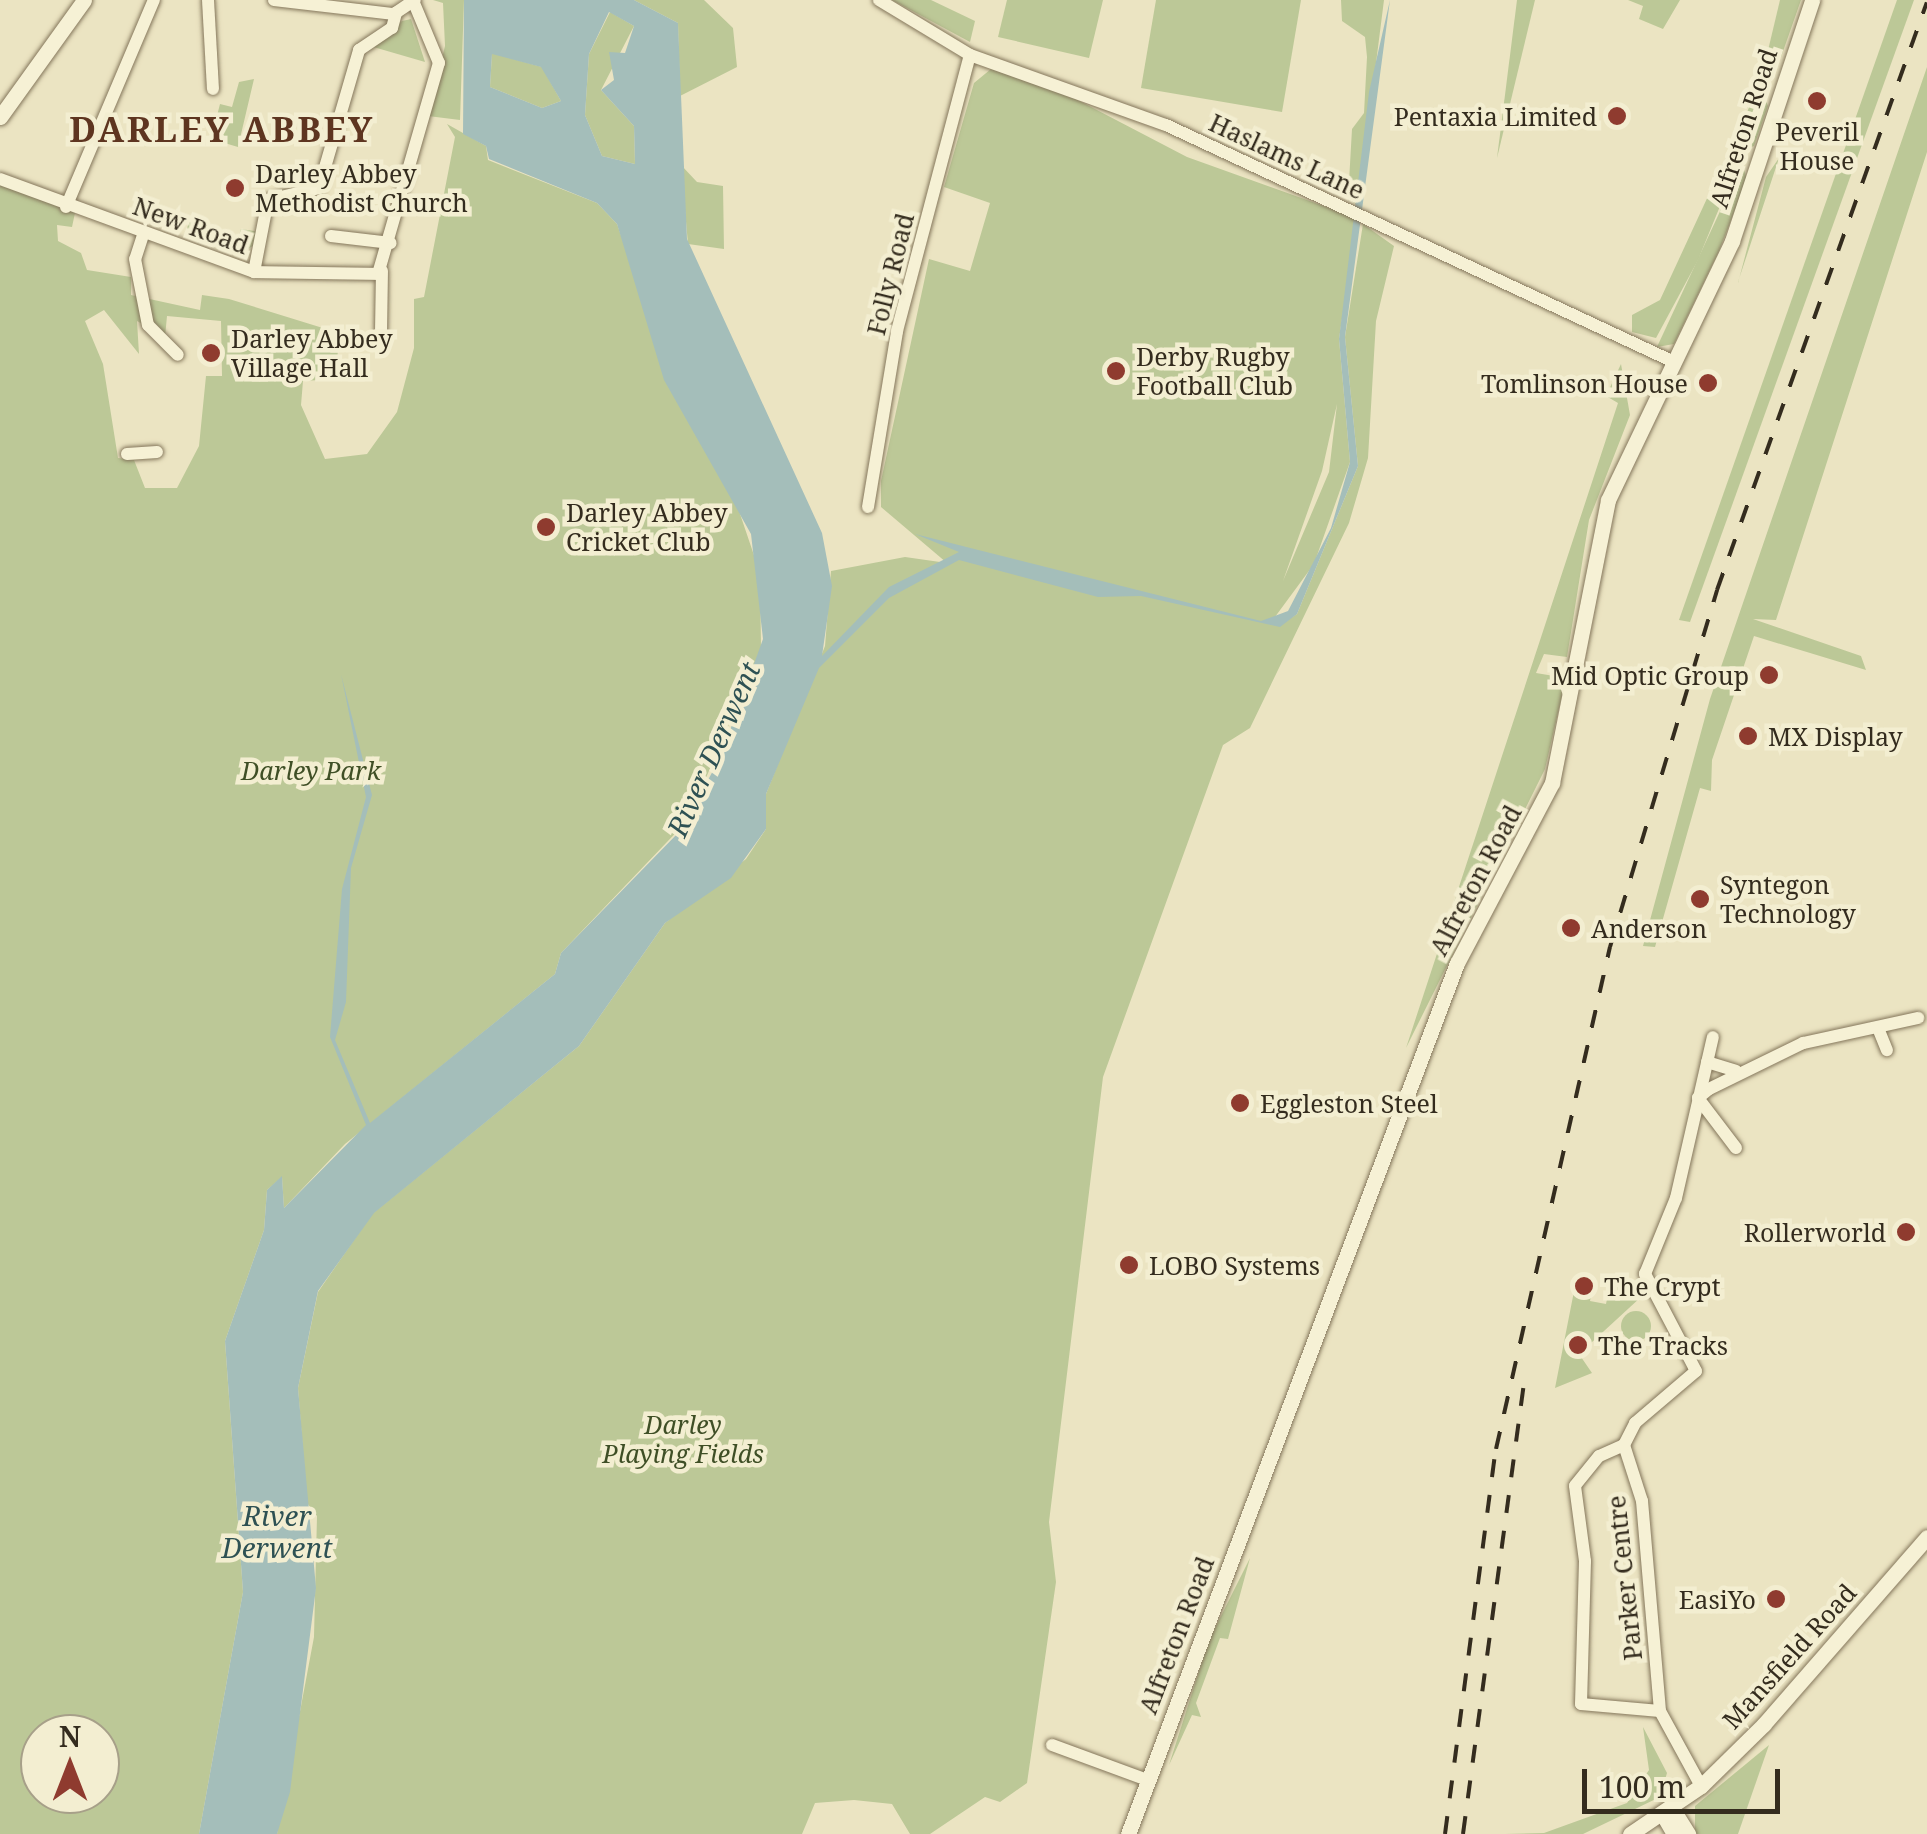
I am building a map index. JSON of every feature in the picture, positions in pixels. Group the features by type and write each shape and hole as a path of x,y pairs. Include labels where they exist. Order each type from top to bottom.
{"street":[{"path":"0,117 84,0"},
{"path":"66,207 154,0"},
{"path":"208,0 213,89"},
{"path":"274,0 396,13 414,1 440,63 391,243 378,273 382,333"},
{"name":"Haslams Lane","path":"879,0 970,55 1123,106 1674,362"},
{"name":"Alfreton Road","path":"1128,1834 1457,963 1552,783 1576,694 1597,536 1732,241 1812,0"},
{"path":"254,272 271,196 316,190 329,166 359,50 392,28 396,13"},
{"name":"Folly Road","path":"868,508 897,331 970,55"},
{"name":"New Road","path":"0,179 66,207 254,272 378,273"},
{"path":"144,232 136,259 148,325 178,355"},
{"path":"331,236 391,243"},
{"path":"127,454 157,452"},
{"path":"1698,1098 1736,1071 1802,1043 1918,1018"},
{"path":"1878,1028 1887,1050"},
{"path":"1624,1445 1635,1423 1696,1371 1647,1286 1653,1249 1676,1198 1713,1038"},
{"path":"1707,1062 1736,1071"},
{"path":"1698,1098 1736,1148"},
{"name":"Parker Centre","path":"1660,1711 1580,1704 1585,1560 1576,1494 1590,1464 1624,1445 1642,1501 1660,1711 1701,1786"},
{"name":"Mansfield Road","path":"1630,1834 1701,1786 1816,1670 1927,1537"},
{"path":"1052,1745 1147,1780"},
{"path":"1668,1811 1674,1834"},
{"path":"1668,1811 1688,1834"}],"green space":[{"path":"433,0 464,0 460,120 428,116 445,46 443,3"},
{"path":"634,0 704,0 733,28 737,67 680,96 678,23"},
{"path":"892,0 931,0 975,21 970,42"},
{"path":"1007,0 1103,0 1089,58 998,37"},
{"path":"1156,0 1301,0 1282,112 1141,88"},
{"path":"1341,0 1384,0 1358,205 1348,199 1352,129 1364,113 1367,57 1365,37 1342,21"},
{"path":"1517,0 1535,0 1497,158"},
{"path":"1628,0 1680,0 1663,29 1639,19 1643,6"},
{"path":"1780,0 1801,0 1781,57 1765,63"},
{"path":"1897,0 1914,0 1690,622 1679,620"},
{"path":"610,12 634,26 601,90 634,126 635,164 602,156 585,115 589,54"},
{"path":"411,19 425,62 370,46 402,21"},
{"path":"492,53 542,67 561,101 542,108 490,87"},
{"path":"1927,67 1927,152 1776,620 1753,619 1861,656 1866,670 1754,636 1712,760 1711,791 1700,788 1655,947 1643,946 1710,699"},
{"name":"Darley Playing Fields","path":"991,69 1072,97 1187,157 1357,218 1339,339 1350,462 1314,564 1272,621 1280,625 1297,614 1358,466 1345,337 1363,224 1394,246 1376,321 1368,458 1349,523 1250,728 1223,745 1103,1077 1049,1522 1056,1582 1027,1783 1000,1802 985,1797 930,1834 910,1834 892,1804 854,1800 815,1803 802,1834 277,1834 314,1637 317,1516 307,1503 298,1388 318,1292 372,1214 579,1046 665,923 746,859 766,829 766,794 825,646 831,571 905,557 947,563 881,507 881,481 929,259 970,271 990,203 944,187 974,83","holes":["1337,404 1329,472 1283,581 1322,471"]},
{"path":"254,79 238,147 211,139 220,104 232,107 239,82"},
{"path":"1759,86 1768,106 1754,146 1743,150 1698,260 1656,338 1632,332 1632,315 1660,300"},
{"name":"Darley Park","path":"447,124 486,146 488,160 597,203 617,224 672,382 738,508 760,573 761,649 688,820 561,953 555,974 345,1144 284,1208 282,1177 267,1190 264,1230 225,1341 243,1592 199,1834 0,1834 0,181 75,213 72,227 57,225 58,241 81,253 87,270 131,277 131,295 200,310 202,295 229,299 339,333 336,379 303,381 301,405 325,459 367,454 397,412 414,348 414,299 424,297 455,137","holes":["104,310 139,354 137,321 165,337 167,316 221,321 222,376 206,376 199,446 177,488 145,488 134,460 118,458 103,364 85,321"]},
{"path":"1779,158 1739,278 1766,177"},
{"path":"1742,164 1747,179 1719,251 1674,344 1657,347"},
{"path":"681,165 697,182 723,186 724,249 688,244"},
{"path":"189,222 239,237 241,229 261,232 259,242 240,254 185,235"},
{"path":"1621,364 1630,415 1589,520 1567,657 1544,654 1536,673 1566,678 1545,769 1406,1048 1618,403 1606,396"},
{"name":"The Tracks","path":"1577,1276 1594,1280 1590,1301 1606,1304 1610,1284 1641,1297 1579,1354 1592,1373 1555,1388"},
{"path":"1636,1311 1647,1315 1651,1326 1647,1337 1636,1341 1625,1337 1621,1326 1625,1315"},
{"path":"1250,1558 1228,1639 1220,1638 1196,1703 1201,1717 1192,1715 1169,1765 1209,1640"},
{"path":"1643,1727 1667,1773 1660,1797 1583,1834 1505,1834 1544,1833 1627,1803 1649,1770"},
{"path":"1769,1745 1738,1834 1695,1834 1695,1806"}],"water":[{"name":"River Derwent","path":"464,0 634,0 678,23 687,239 822,533 832,586 822,656 889,587 959,552 915,534 1261,621 1288,611 1331,528 1350,462 1339,339 1369,92 1390,0 1345,337 1358,466 1297,614 1280,627 1141,596 1098,597 959,560 889,598 819,668 766,794 766,829 731,878 665,923 579,1046 374,1213 318,1291 298,1388 316,1588 290,1792 277,1834 199,1834 243,1592 225,1341 264,1230 267,1190 282,1176 284,1208 366,1125 330,1037 342,889 366,797 341,674 372,795 351,868 346,1002 335,1040 370,1123 555,974 561,953 680,831 720,758 763,639 751,534 664,380 617,224 597,203 489,159 486,146 463,134","holes":["609,12 634,26 625,53 609,52 614,80 601,90 634,126 635,164 602,156 585,115 589,54","492,54 541,67 561,101 542,108 490,87"]}],"railway":[{"path":"1445,1834 1496,1449 1610,947 1717,590 1927,2"},
{"path":"1463,1834 1526,1371"}],"place":[{"name":"Peveril House","path":"1817,101"},
{"name":"Pentaxia Limited","path":"1617,116"},
{"name":"Darley Abbey Methodist Church","path":"235,188"},
{"name":"Darley Abbey Village Hall","path":"211,353"},
{"name":"Derby Rugby Football Club","path":"1116,371"},
{"name":"Tomlinson House","path":"1708,383"},
{"name":"Darley Abbey Cricket Club","path":"546,527"},
{"name":"Mid Optic Group","path":"1769,675"},
{"name":"MX Display","path":"1748,736"},
{"name":"Syntegon Technology","path":"1700,899"},
{"name":"Anderson","path":"1571,928"},
{"name":"Eggleston Steel","path":"1240,1103"},
{"name":"Rollerworld","path":"1906,1232"},
{"name":"LOBO Systems","path":"1129,1265"},
{"name":"The Crypt","path":"1584,1286"},
{"name":"The Tracks","path":"1578,1345"},
{"name":"EasiYo","path":"1776,1599"}],"district":[{"name":"DARLEY ABBEY","path":"222,129"}]}
